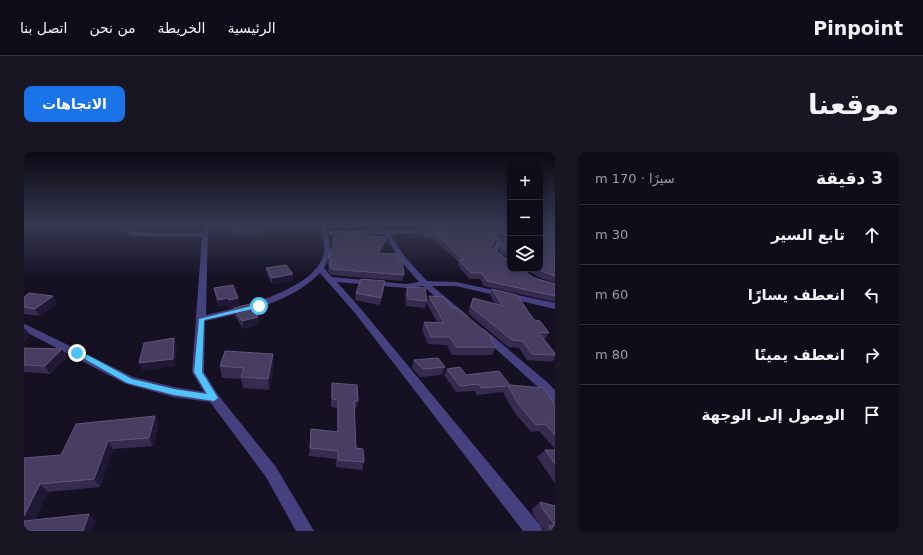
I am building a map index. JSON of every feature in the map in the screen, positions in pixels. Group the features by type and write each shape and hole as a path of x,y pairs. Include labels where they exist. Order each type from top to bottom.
{"street":[{"path":"205,244 198,372 214,398 270,472 306,531"},
{"path":"202,319 259,306 297,288 321,268 328,250 327,244"},
{"path":"392,244 394,248 425,283 543,385 555,398"},
{"path":"499,244 493,252 507,262"},
{"path":"321,268 358,311 534,531"},
{"path":"330,279 406,286 425,283 456,284 555,306"},
{"path":"24,327 130,381 174,392 214,398"},
{"path":"543,385 555,388"}],"building":[{"path":"332,244 383,244 378,253 398,254 398,259 402,259 404,275 332,269 329,265 331,259 328,258 333,247"},
{"path":"446,244 493,244 491,248 507,259 507,272 525,272 534,278 555,284 555,296 487,281 482,273 471,273 459,260 464,260"},
{"path":"503,244 507,244 507,251 501,247"},
{"path":"543,244 555,244 555,276 543,272"},
{"path":"286,265 293,274 272,278 266,268"},
{"path":"361,279 385,281 381,298 356,293"},
{"path":"233,285 238,298 218,300 214,288"},
{"path":"407,287 425,288 427,301 408,299"},
{"path":"492,289 517,295 534,320 540,321 549,333 538,332 555,355 532,354 523,341 512,340 471,307 473,298 503,306"},
{"path":"29,293 53,296 35,309 24,307 24,297"},
{"path":"429,296 444,297 452,308 457,308 493,338 490,338 496,347 456,347 450,337 431,337 424,322 444,323"},
{"path":"250,304 258,317 242,321 234,308"},
{"path":"174,338 173,359 139,363 144,343"},
{"path":"24,348 62,349 45,366 24,365"},
{"path":"225,351 273,354 268,379 241,377 244,368 220,366"},
{"path":"438,358 445,367 423,369 414,360"},
{"path":"460,367 466,375 499,371 510,385 544,388 555,405 555,435 545,424 536,425 519,405 508,386 481,388 478,384 460,386 447,369"},
{"path":"332,383 357,385 358,401 354,401 356,448 363,449 364,462 338,460 338,451 310,448 311,429 338,432 338,400 332,399"},
{"path":"155,416 149,438 108,441 94,479 40,484 24,516 24,458 61,455 76,424"},
{"path":"545,450 555,450 555,464"},
{"path":"540,502 555,506 555,531 551,531 549,526 553,526 554,524 543,509"},
{"path":"89,514 83,531 24,531 24,521"}],"route":[{"path":"77,353 130,381 174,392 214,398 198,372 202,319 259,306"}]}
